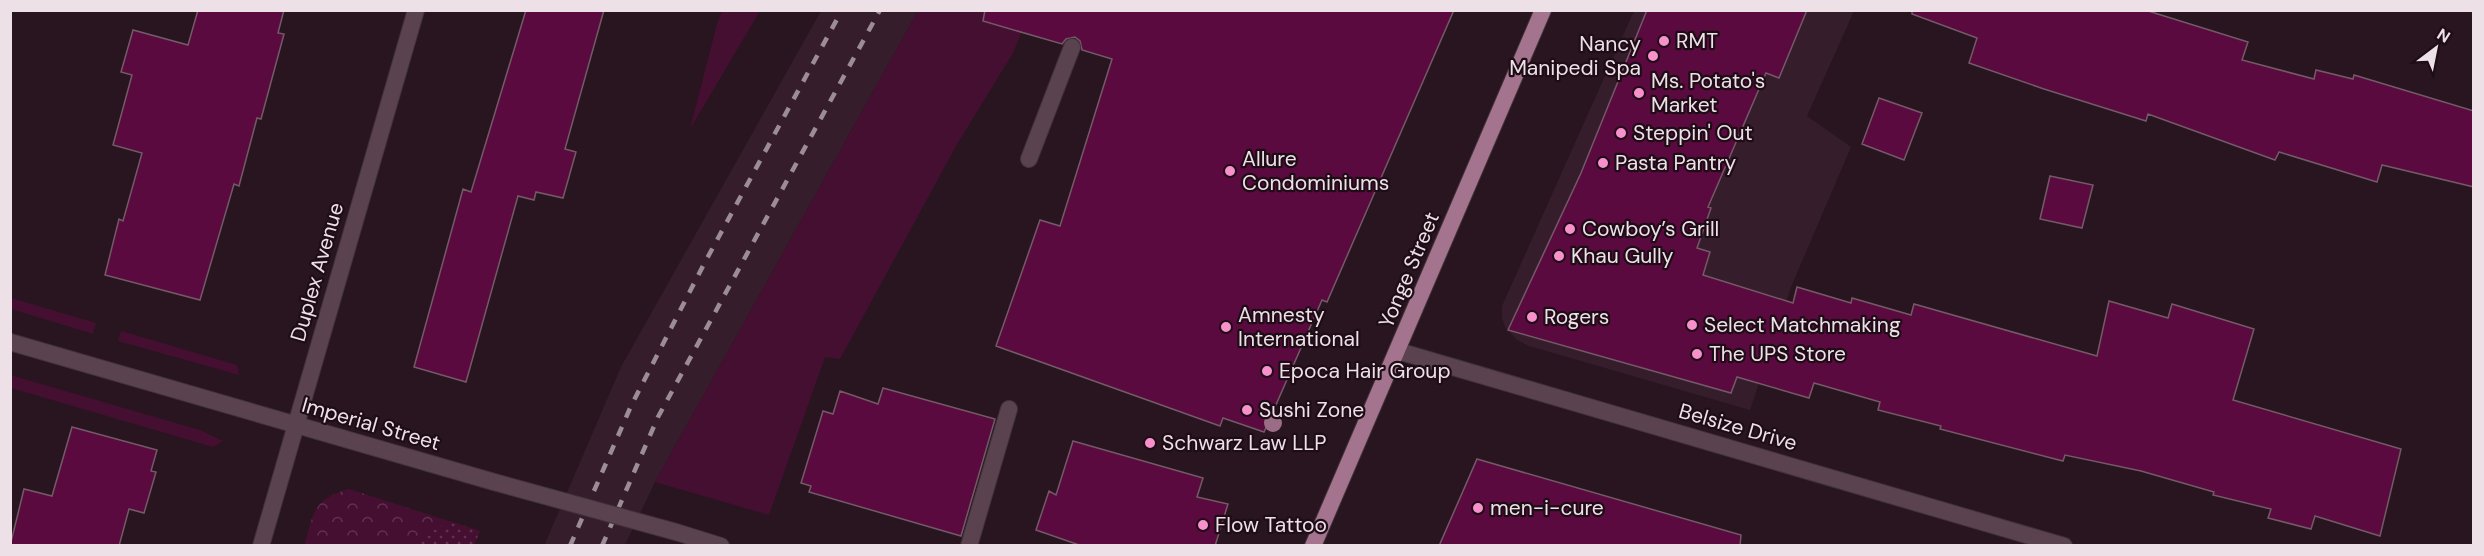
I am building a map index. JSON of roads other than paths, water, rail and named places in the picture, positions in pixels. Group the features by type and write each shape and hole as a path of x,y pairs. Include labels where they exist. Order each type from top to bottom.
{"main road":[{"name":"Yonge Street","path":"1313,546 1544,10"}],"street":[{"name":"Duplex Avenue","path":"261,546 416,10"},
{"path":"1029,159 1072,47"},
{"name":"Imperial Street","path":"10,342 295,426 721,546"},
{"name":"Belsize Drive","path":"1398,351 2064,546"},
{"path":"969,546 1009,410"}],"railway":[{"path":"570,546 631,406 704,264 842,10"},
{"path":"602,546 658,417 880,10"}],"place":[{"name":"RMT","path":"1664,41"},
{"name":"Nancy Manipedi Spa","path":"1653,56"},
{"name":"Ms. Potato's Market","path":"1639,93"},
{"name":"Steppin' Out","path":"1621,133"},
{"name":"Pasta Pantry","path":"1603,163"},
{"name":"Allure Condominiums","path":"1230,171"},
{"name":"Cowboy’s Grill","path":"1570,229"},
{"name":"Khau Gully","path":"1559,256"},
{"name":"Rogers","path":"1532,317"},
{"name":"Select Matchmaking","path":"1692,325"},
{"name":"Amnesty International","path":"1226,327"},
{"name":"The UPS Store","path":"1697,354"},
{"name":"Epoca Hair Group","path":"1267,371"},
{"name":"Sushi Zone","path":"1247,410"},
{"name":"Schwarz Law LLP","path":"1150,443"},
{"name":"men-i-cure","path":"1478,508"},
{"name":"Flow Tattoo","path":"1203,525"}]}
